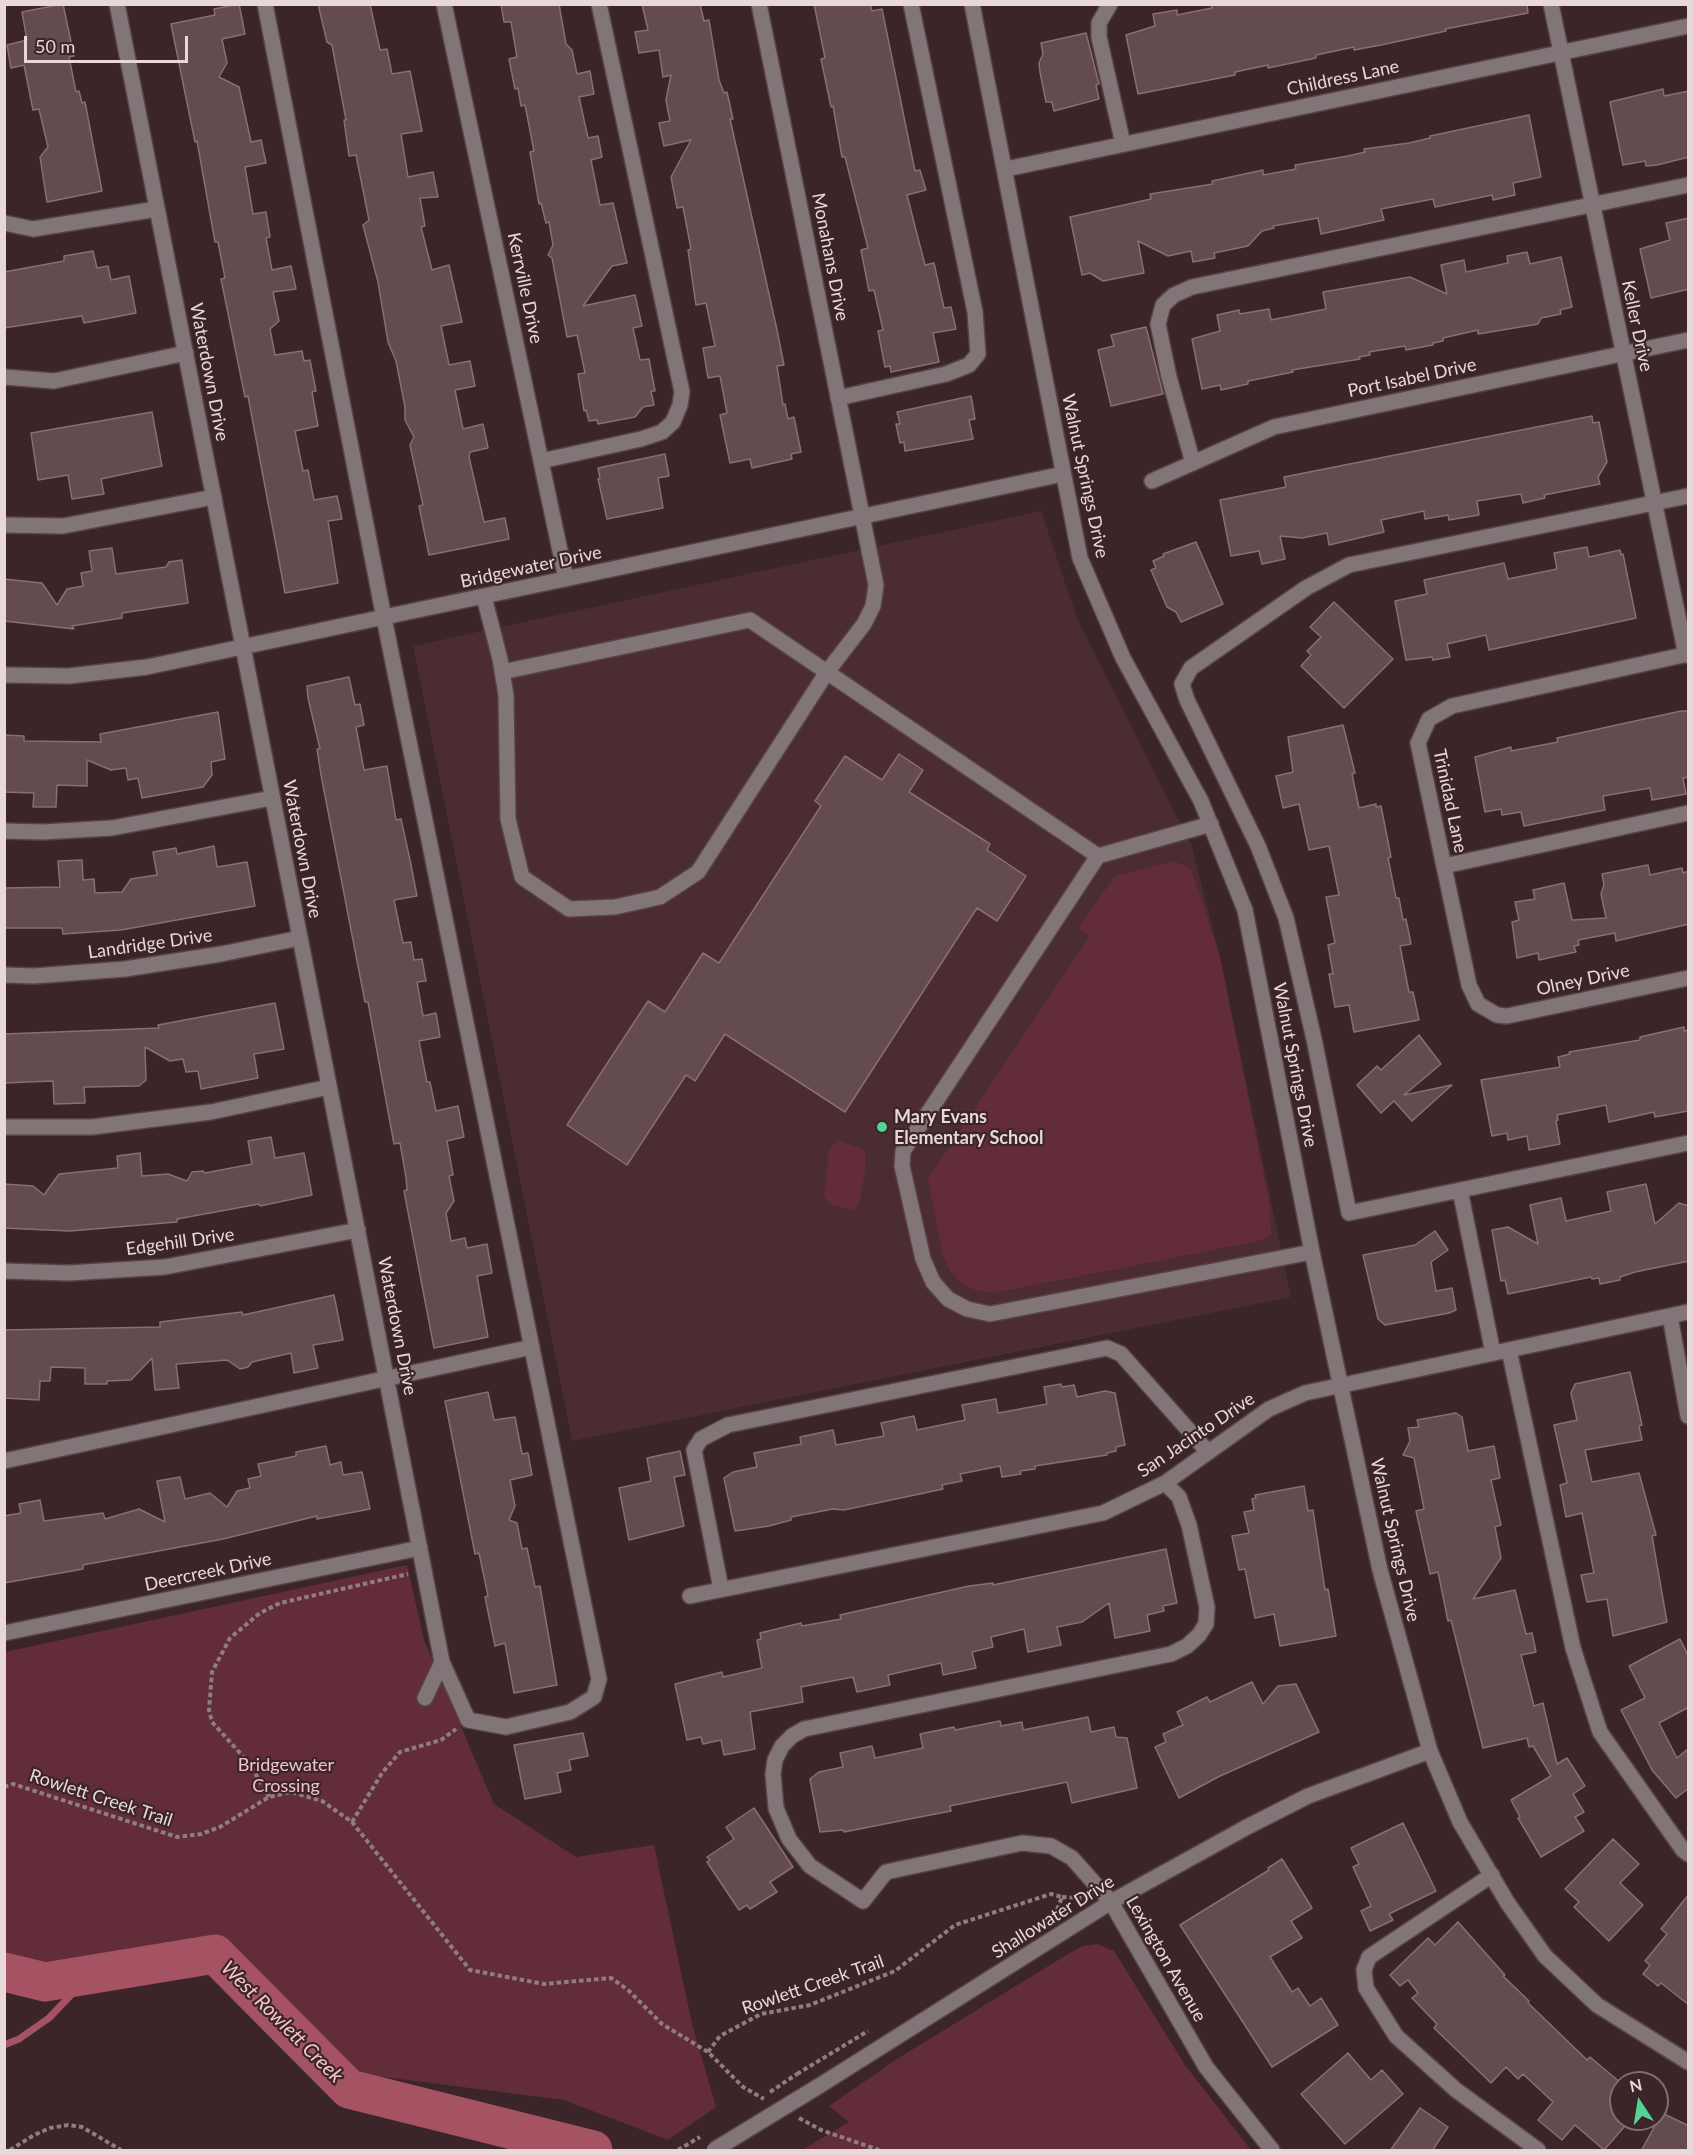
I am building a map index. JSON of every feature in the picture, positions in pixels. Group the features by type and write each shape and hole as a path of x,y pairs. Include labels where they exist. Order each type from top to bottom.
{"street":[{"name":"Waterdown Drive","path":"117,4 442,1662 468,1720"},
{"path":"265,4 384,618 599,1679 594,1697 570,1712 506,1727 468,1720"},
{"name":"Kerrville Drive","path":"444,4 566,579"},
{"path":"542,461 641,439 662,432 673,422 680,405 682,392 599,4"},
{"name":"Monahans Drive","path":"484,597 506,696 508,819 522,877 569,909 593,909 660,897 698,872 827,672 864,624 873,606 876,585 759,4"},
{"path":"838,398 946,374 969,365 978,354 975,312 911,4"},
{"name":"Walnut Springs Drive","path":"972,4 1006,169 1080,558 1123,658 1201,801 1245,910 1312,1252 1380,1570 1430,1750 1460,1822 1545,1956 1597,2005 1689,2062"},
{"path":"1110,4 1099,22 1099,37 1123,144"},
{"name":"Keller Drive","path":"1551,4 1687,654"},
{"name":"Childress Lane","path":"1006,169 1689,26"},
{"path":"1193,463 1169,377 1158,324 1163,304 1174,295 1192,287 1689,185"},
{"path":"4,223 33,229 157,209"},
{"name":"Port Isabel Drive","path":"1152,481 1274,427 1689,340"},
{"path":"4,377 54,381 186,353"},
{"name":"Bridgewater Drive","path":"4,675 80,675 147,667 1063,474"},
{"path":"1689,496 1349,565 1306,588 1191,668 1182,684 1187,700 1258,846 1286,918 1314,1039 1349,1213 1689,1143"},
{"path":"4,525 63,526 214,497"},
{"path":"502,672 750,620 1098,856"},
{"name":"Trinidad Lane","path":"1486,1011 1472,995 1469,985 1418,743 1421,730 1429,719 1452,706 1687,654"},
{"path":"4,831 43,832 112,828 272,798"},
{"path":"1444,866 1689,813"},
{"path":"1211,824 1098,856 903,1151 902,1166 923,1259 933,1281 948,1299 967,1309 990,1314 1312,1252"},
{"name":"Landridge Drive","path":"4,975 34,976 125,969 300,938"},
{"name":"Olney Drive","path":"1486,1011 1507,1016 1689,978"},
{"path":"4,1126 92,1127 210,1112 329,1088"},
{"path":"1460,1190 1494,1353"},
{"name":"Edgehill Drive","path":"4,1271 69,1273 165,1267 358,1230"},
{"name":"San Jacinto Drive","path":"690,1596 1102,1513 1165,1483 1269,1409 1305,1393 1689,1312"},
{"path":"1670,1316 1689,1416"},
{"path":"4,1461 532,1347"},
{"path":"721,1589 694,1450 701,1439 729,1425 1107,1348 1121,1354 1208,1452"},
{"path":"1509,1350 1573,1648 1600,1732 1683,1850 1689,1854"},
{"name":"Lexington Avenue","path":"1165,1483 1179,1497 1189,1525 1207,1607 1206,1624 1199,1635 1187,1646 1171,1654 804,1729 782,1746 775,1760 773,1774 776,1808 789,1839 810,1866 863,1901 886,1872 1022,1843 1051,1846 1072,1858 1111,1902 1206,2067 1272,2151"},
{"name":"Deercreek Drive","path":"4,1633 420,1548"},
{"path":"425,1698 442,1662"},
{"name":"Shallowater Drive","path":"714,2151 1111,1902 1308,1796 1430,1750"},
{"path":"1492,1875 1369,1957 1364,1970 1366,1988 1396,2036 1456,2090 1538,2151"}],"path":[{"path":"269,1797 249,1763 212,1722 209,1710 212,1672 230,1638 260,1612 280,1603 424,1570"},
{"path":"352,1822 382,1773 400,1752 441,1740 468,1720"},
{"name":"Rowlett Creek Trail","path":"4,1787 13,1784 177,1837 201,1834 220,1827 269,1797 291,1792 322,1801 352,1822 470,1970 544,1983 611,1978 628,1990 662,2024 708,2052 743,2086 772,2103"},
{"name":"Rowlett Creek Trail","path":"708,2052 720,2036 760,2014 810,2005 895,1971 955,1925 1051,1894 1062,1898 1055,1916"},
{"path":"797,2074 877,2026"},
{"path":"792,2114 821,2130 879,2151"},
{"path":"10,2151 42,2131 68,2125 82,2127 122,2151"}],"shaded area":[{"name":"Mary Evans Elementary School","path":"1041,511 1078,621 1192,846 1220,957 1291,1297 572,1441 413,646"}],"green space":[{"path":"1174,861 1189,868 1194,877 1220,957 1270,1206 1271,1235 1259,1241 994,1293 977,1291 962,1283 951,1272 943,1257 928,1179 1090,936 1078,928 1115,876"},
{"path":"838,1140 865,1150 865,1172 859,1205 853,1210 829,1204 824,1196 829,1149"},
{"name":"Bridgewater Crossing","path":"407,1565 424,1640 494,1804 576,1857 654,1845 692,2024 716,2107 668,2140 564,2100 360,2074 224,1945 42,1973 5,1962 5,1652"},
{"path":"1097,1944 1114,1951 1185,2065 1251,2150 802,2150 849,2122 829,2106 897,2059 1068,1954 1083,1946"}],"building":[{"path":"63,4 74,56 69,57 76,92 79,91 82,103 85,102 102,191 47,202 40,157 48,147 39,109 33,110 24,65 11,68 7,45 27,40 22,12"},
{"path":"239,4 245,34 222,39 227,63 219,77 239,87 251,142 261,140 266,163 245,167 253,214 266,212 270,237 266,238 272,270 291,266 296,289 273,292 279,321 270,329 275,355 302,351 304,361 310,360 316,391 312,392 318,426 295,431 303,471 308,470 314,500 337,496 342,519 328,521 338,583 285,593 248,396 245,397 221,279 225,278 218,242 215,242 197,141 195,142 171,24 215,15 214,9"},
{"path":"318,4 370,4 380,50 387,49 392,74 410,71 422,131 401,134 408,177 433,172 438,197 420,198 425,226 421,227 432,270 449,265 462,322 441,326 449,365 470,361 475,386 455,390 463,429 483,424 488,448 470,452 469,457 484,522 505,518 509,539 429,555 419,506 423,505 410,445 414,437 405,420 405,407 396,361 388,342 378,282 363,225 369,220 356,155 349,156 344,120 346,120 332,45 327,42"},
{"path":"501,4 559,4 566,44 572,50 577,74 590,71 594,94 579,97 588,138 598,136 602,157 591,160 600,205 613,203 627,263 612,266 583,306 635,295 642,326 633,328 640,360 649,359 655,391 651,391 654,405 643,407 635,417 598,424 597,420 589,421 586,410 584,411 578,374 585,373 577,335 567,337 552,258 548,255 553,245 549,222 546,223 541,203 539,204 530,152 534,151 525,105 521,106 518,88 515,89 509,59 517,57 511,22 504,22"},
{"path":"642,4 700,4 704,21 709,20 719,80 724,93 727,92 733,119 730,119 784,365 777,366 783,405 785,404 788,419 794,417 801,452 791,454 792,459 752,468 750,459 730,463 720,415 727,413 720,376 708,378 703,348 715,346 706,303 696,305 688,250 691,249 683,207 677,208 671,177 691,140 664,146 659,123 670,121 666,100 671,75 663,77 659,50 639,53 635,32 648,30"},
{"path":"814,4 870,4 872,11 882,9 915,171 920,170 926,190 907,195 925,265 934,263 944,308 951,307 956,329 933,333 939,362 891,372 890,366 885,367 878,331 883,330 874,290 869,291 861,250 868,248 845,157 842,157 833,106 831,107 821,59 825,58"},
{"path":"1211,4 1527,4 1528,13 1445,29 1446,31 1381,45 1354,50 1354,47 1316,55 1316,58 1268,68 1268,65 1235,72 1235,75 1138,94 1126,35 1155,26 1153,14 1177,10 1177,15 1212,8"},
{"path":"1086,33 1099,84 1096,85 1099,99 1054,111 1052,102 1046,102 1040,72 1039,63 1043,54 1041,43"},
{"path":"1663,89 1664,96 1689,91 1689,157 1657,165 1646,166 1645,161 1623,165 1610,102"},
{"path":"1529,115 1541,177 1513,183 1515,195 1493,200 1492,195 1435,207 1433,199 1381,209 1384,220 1321,234 1318,218 1273,226 1274,228 1262,231 1248,246 1214,253 1215,258 1193,262 1191,251 1168,256 1138,241 1144,273 1103,281 1090,273 1082,275 1070,217 1151,199 1150,194 1213,184 1212,181 1263,170 1263,175 1296,169 1295,165 1348,156 1365,152 1364,149 1409,143 1430,138 1430,136"},
{"path":"1689,218 1689,289 1651,298 1640,249 1670,240 1666,223"},
{"path":"93,251 97,268 108,266 111,280 129,276 136,313 84,323 82,316 4,328 4,272 64,261 64,256"},
{"path":"1527,252 1530,264 1561,257 1572,307 1560,310 1561,314 1541,318 1538,324 1478,334 1478,330 1443,338 1443,341 1433,343 1433,345 1406,350 1405,346 1369,352 1370,355 1359,357 1360,359 1292,370 1293,372 1248,381 1248,384 1221,390 1220,385 1202,389 1192,339 1220,331 1217,315 1239,310 1240,314 1269,309 1271,320 1326,309 1323,292 1410,277 1447,294 1441,265 1464,260 1466,272 1508,263 1507,256"},
{"path":"1146,327 1163,394 1111,406 1098,350 1114,346 1111,335"},
{"path":"971,396 975,419 969,420 973,439 905,451 904,442 900,443 896,424 900,424 897,412"},
{"path":"152,412 162,466 101,479 104,494 72,499 68,475 38,480 31,433"},
{"path":"1592,416 1593,423 1599,422 1607,462 1598,477 1600,484 1544,495 1545,498 1523,503 1521,494 1477,501 1479,515 1449,520 1448,515 1425,519 1424,511 1381,520 1384,532 1329,545 1327,533 1302,538 1280,536 1285,559 1262,564 1259,551 1231,556 1220,500 1286,487 1284,477"},
{"path":"665,454 669,476 658,478 663,508 607,519 598,479 600,478 598,468"},
{"path":"1196,542 1223,604 1181,622 1176,612 1167,607 1151,570 1156,568 1153,561 1164,556 1163,554"},
{"path":"1587,547 1589,557 1620,550 1621,555 1623,554 1636,618 1489,650 1486,635 1447,644 1450,657 1433,660 1432,657 1406,660 1395,601 1427,594 1424,580 1504,563 1508,579 1557,569 1554,553"},
{"path":"112,548 116,574 166,567 169,562 182,560 188,603 122,613 122,618 72,626 74,629 4,621 4,579 42,583 57,605 67,589 83,586 81,573 92,571 89,551"},
{"path":"1334,602 1393,659 1344,708 1301,666 1311,655 1307,651 1321,637 1310,627"},
{"path":"349,677 355,705 360,704 364,725 356,727 364,770 387,766 396,820 401,819 417,896 394,900 403,943 411,942 414,960 422,959 426,981 417,982 423,1016 436,1013 440,1037 419,1041 427,1082 430,1082 436,1111 458,1106 464,1137 447,1141 453,1175 449,1176 454,1201 446,1213 451,1241 465,1238 467,1248 487,1244 492,1273 477,1276 488,1337 434,1348 404,1191 407,1190 406,1177 400,1143 394,1144 368,1002 365,1002 321,775 317,749 320,749 308,698 307,686"},
{"path":"1689,711 1689,777 1683,778 1686,794 1652,800 1650,788 1603,796 1605,810 1524,826 1521,812 1502,815 1501,809 1485,812 1475,757 1511,747 1511,751 1558,742 1557,738"},
{"path":"218,712 225,759 211,762 212,775 203,787 142,798 138,778 128,780 126,768 111,770 87,760 87,786 57,785 56,807 33,807 34,793 4,792 4,735 24,736 24,741 101,742 100,734"},
{"path":"1343,725 1355,773 1352,774 1359,808 1376,804 1376,807 1381,806 1396,898 1399,898 1403,920 1406,919 1411,944 1400,946 1409,992 1413,992 1419,1020 1354,1032 1349,1005 1335,1007 1329,974 1333,974 1328,945 1335,943 1326,897 1339,895 1329,846 1309,850 1299,804 1283,808 1276,776 1293,772 1288,737"},
{"path":"899,754 923,770 909,792 990,844 987,850 1026,876 997,921 977,908 845,1112 725,1034 695,1081 686,1075 627,1165 567,1125 648,1001 665,1012 703,953 719,963 821,806 815,801 845,756 882,780"},
{"path":"214,846 217,867 247,862 255,906 121,930 63,934 62,928 4,928 4,888 60,887 58,861 82,860 83,880 94,879 95,893 122,892 131,879 157,875 153,852 176,848 177,854"},
{"path":"1648,865 1650,875 1682,868 1683,873 1689,871 1689,924 1616,941 1615,933 1578,940 1579,945 1574,946 1576,952 1539,960 1538,953 1517,958 1512,922 1519,920 1515,902 1535,899 1533,890 1564,883 1572,920 1606,918 1601,894 1604,885 1602,874"},
{"path":"275,1003 284,1049 254,1054 258,1078 201,1089 198,1071 186,1072 183,1059 170,1061 145,1047 146,1080 139,1086 84,1087 85,1103 54,1104 53,1081 4,1083 4,1034 159,1028 158,1025"},
{"path":"1684,1027 1684,1031 1688,1030 1688,1111 1655,1117 1654,1112 1609,1122 1606,1105 1557,1115 1560,1144 1529,1150 1527,1136 1508,1140 1507,1133 1492,1136 1481,1080 1560,1067 1558,1057 1570,1054 1569,1052 1640,1040 1640,1037"},
{"path":"1419,1035 1441,1064 1404,1095 1452,1085 1412,1121 1394,1101 1381,1113 1357,1085 1377,1066 1381,1070"},
{"path":"271,1137 275,1158 304,1153 312,1195 177,1219 177,1222 70,1231 4,1228 4,1184 33,1186 44,1195 59,1174 118,1168 117,1156 140,1153 142,1176 168,1174 187,1181 192,1172 203,1171 205,1173 252,1164 248,1141"},
{"path":"1646,1184 1655,1224 1679,1203 1689,1206 1689,1261 1635,1272 1620,1277 1620,1280 1600,1284 1599,1278 1592,1279 1591,1277 1508,1294 1505,1280 1501,1281 1492,1230 1508,1227 1538,1244 1530,1205 1561,1198 1566,1221 1611,1211 1607,1192"},
{"path":"1435,1231 1448,1250 1431,1262 1436,1291 1452,1288 1456,1310 1385,1325 1378,1319 1363,1255 1415,1245"},
{"path":"334,1295 343,1340 313,1345 318,1368 294,1373 291,1353 252,1362 248,1367 240,1369 227,1360 176,1364 179,1388 155,1390 152,1358 131,1380 107,1381 107,1384 85,1384 85,1368 51,1367 50,1381 40,1381 39,1400 4,1398 4,1330 160,1327 160,1322 242,1312 243,1315"},
{"path":"1630,1372 1642,1425 1639,1426 1642,1440 1585,1450 1592,1482 1639,1473 1656,1535 1652,1536 1667,1622 1613,1636 1607,1599 1587,1602 1581,1575 1594,1573 1582,1513 1566,1517 1560,1485 1567,1483 1554,1425 1577,1420 1571,1393 1575,1384"},
{"path":"1061,1384 1062,1387 1074,1385 1077,1397 1105,1391 1115,1393 1125,1445 1116,1447 1116,1451 1107,1453 1107,1455 1035,1466 1035,1469 1020,1471 1021,1474 1002,1477 1000,1466 960,1474 962,1481 942,1485 943,1489 844,1510 833,1509 791,1517 791,1520 769,1526 735,1531 724,1478 733,1472 757,1467 754,1453 801,1444 800,1437 833,1430 836,1445 884,1436 881,1423 914,1416 917,1430 965,1420 962,1405 996,1399 998,1413 1047,1404 1044,1387"},
{"path":"488,1392 494,1420 515,1417 522,1454 528,1453 532,1475 510,1480 515,1506 509,1520 517,1523 522,1549 527,1548 535,1587 540,1586 557,1685 514,1693 505,1643 495,1646 485,1597 488,1596 479,1553 475,1554 445,1401"},
{"path":"1456,1413 1462,1417 1468,1451 1494,1446 1500,1478 1491,1480 1501,1525 1495,1527 1501,1558 1473,1599 1515,1590 1526,1634 1532,1633 1536,1652 1521,1655 1534,1706 1543,1703 1557,1764 1567,1758 1585,1786 1573,1794 1584,1812 1575,1817 1584,1831 1541,1857 1518,1818 1520,1817 1511,1800 1551,1776 1533,1746 1529,1747 1527,1738 1483,1748 1451,1620 1448,1621 1438,1572 1430,1574 1416,1511 1424,1509 1414,1458 1403,1455 1410,1441 1408,1428 1419,1427 1417,1420"},
{"path":"326,1446 330,1465 341,1462 343,1475 362,1472 370,1509 317,1519 317,1516 223,1539 83,1565 83,1569 4,1583 4,1516 21,1513 19,1504 40,1500 44,1521 103,1513 105,1519 139,1509 165,1522 157,1481 180,1477 185,1499 210,1493 227,1507 237,1491 250,1488 248,1479 261,1476 258,1464 296,1456 296,1452"},
{"path":"680,1451 685,1475 674,1477 684,1526 629,1540 619,1488 651,1481 647,1458"},
{"path":"1304,1486 1308,1511 1313,1510 1325,1590 1328,1589 1336,1636 1280,1646 1274,1614 1255,1618 1245,1569 1239,1570 1232,1536 1249,1533 1244,1512 1254,1510 1252,1499 1256,1498 1255,1495"},
{"path":"1166,1549 1177,1603 1163,1606 1164,1611 1147,1615 1150,1631 1115,1638 1109,1603 1082,1622 1057,1627 1061,1645 1028,1652 1024,1629 991,1637 993,1647 972,1652 976,1668 943,1675 941,1663 888,1675 890,1685 857,1692 853,1677 801,1687 803,1702 750,1712 755,1749 724,1755 721,1740 703,1744 701,1737 687,1740 675,1684 722,1672 723,1677 762,1668 757,1640 761,1639 760,1633 801,1623 802,1626 841,1619 840,1615 969,1586 993,1583 993,1585"},
{"path":"1680,1639 1689,1657 1689,1707 1659,1723 1677,1758 1689,1748 1689,1788 1676,1798 1652,1770 1621,1710 1645,1698 1629,1666"},
{"path":"1252,1682 1263,1704 1278,1686 1296,1684 1319,1732 1220,1776 1179,1798 1155,1747 1166,1742 1163,1734 1183,1725 1177,1712 1207,1697 1210,1702"},
{"path":"1088,1717 1091,1732 1114,1727 1116,1737 1127,1738 1137,1788 1072,1803 1067,1782 950,1806 951,1811 844,1832 843,1830 820,1832 810,1779 819,1772 843,1767 840,1753 872,1746 875,1758 923,1748 920,1734 954,1727 955,1730 1000,1721 1001,1726 1022,1722 1023,1730"},
{"path":"583,1733 588,1756 569,1760 571,1770 557,1773 561,1792 525,1799 514,1745"},
{"path":"754,1808 793,1867 770,1882 777,1892 750,1909 747,1905 739,1910 707,1862 710,1860 707,1857 734,1839 726,1827"},
{"path":"1403,1823 1436,1891 1389,1914 1393,1920 1370,1931 1361,1911 1371,1906 1353,1867 1359,1864 1351,1848"},
{"path":"1613,1839 1639,1864 1620,1883 1643,1905 1609,1941 1574,1907 1579,1902 1565,1889"},
{"path":"1282,1859 1312,1908 1291,1921 1302,1938 1270,1957 1292,1992 1298,1988 1310,2006 1321,1998 1338,2025 1272,2067 1180,1925 1269,1870 1268,1868"},
{"path":"1689,1894 1689,2005 1661,1983 1658,1986 1643,1974 1650,1965 1645,1961 1667,1934 1661,1929"},
{"path":"1458,1922 1505,1975 1503,1976 1529,2001 1528,2003 1587,2060 1590,2057 1609,2073 1609,2131 1621,2131 1604,2150 1575,2125 1562,2140 1538,2120 1553,2102 1523,2074 1518,2079 1506,2067 1491,2083 1434,2028 1437,2024 1412,1998 1418,1993 1408,1980 1400,1986 1390,1975 1428,1938 1435,1945"},
{"path":"1348,2053 1371,2080 1382,2070 1403,2094 1345,2144 1301,2094"},
{"path":"1420,2108 1448,2127 1432,2151 1390,2151"},
{"path":"1669,2116 1689,2126 1689,2151 1641,2151 1652,2131 1669,2131"}],"waterway":[{"name":"West Rowlett Creek","path":"4,1972 45,1982 215,1954 349,2089 593,2150"},
{"path":"4,2045 19,2039 49,2018 90,1975"}],"place":[{"name":"Mary Evans Elementary School","path":"882,1127"}]}
